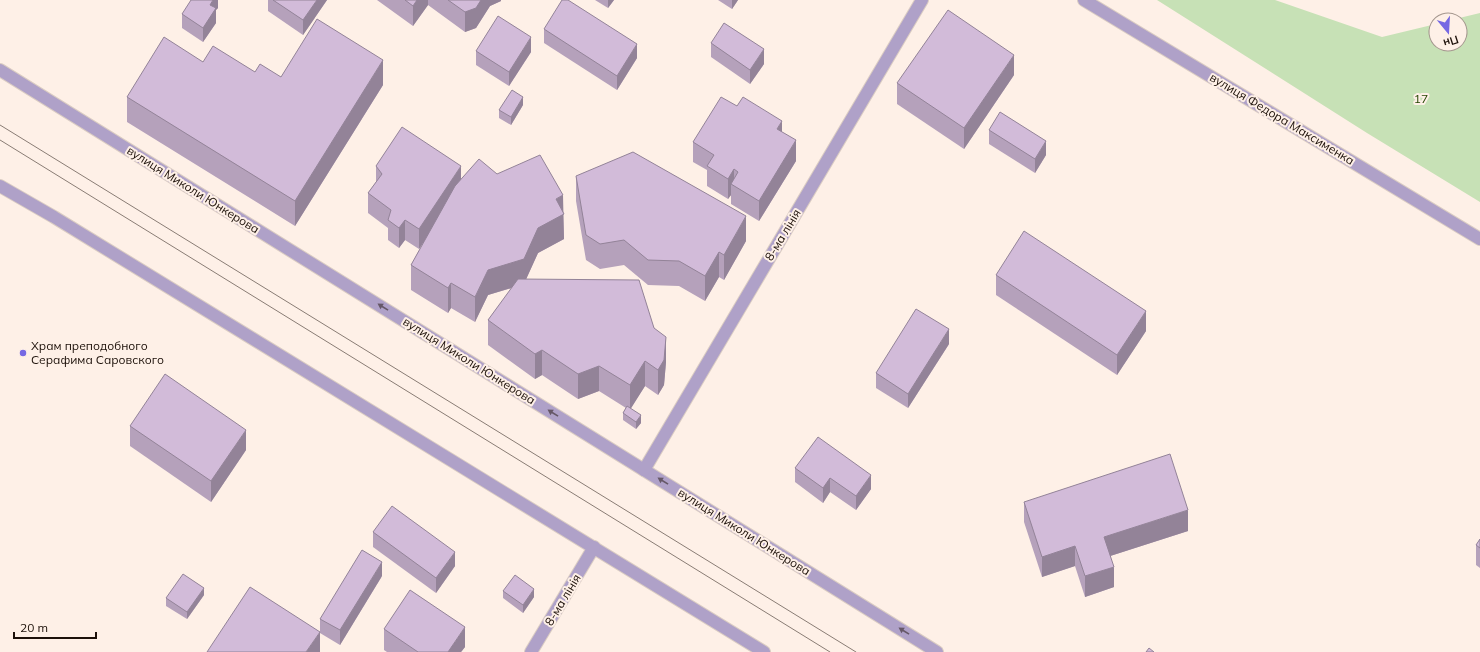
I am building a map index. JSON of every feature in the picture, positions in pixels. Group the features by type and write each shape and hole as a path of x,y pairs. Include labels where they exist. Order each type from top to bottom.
{"street":[{"name":"8-ма лінія","path":"644,470 922,0"},
{"name":"вулиця Федора Максименка","path":"1084,0 1480,239"},
{"name":"вулиця Миколи Юнкерова","path":"0,70 937,652"},
{"path":"0,186 68,225 764,652"},
{"name":"8-ма лінія","path":"531,652 594,547"}],"green space":[{"name":"17","path":"1157,0 1275,0 1382,37 1428,26 1428,52 1468,52 1468,16 1480,13 1480,202 1367,133"}],"building":[{"path":"191,0 213,0 210,5 216,8 203,28 182,14"},
{"path":"273,0 317,0 303,20"},
{"path":"405,0 417,0 413,6"},
{"path":"448,0 481,0 476,8 465,12"},
{"path":"562,0 568,0 637,44 617,76 544,29"},
{"path":"948,10 1014,55 964,128 897,83"},
{"path":"498,16 531,37 509,72 476,51"},
{"path":"317,19 383,60 295,201 127,97 164,37 203,62 213,46 255,72 260,64 281,77"},
{"path":"724,23 764,49 750,70 711,43"},
{"path":"512,90 523,97 511,117 499,110"},
{"path":"721,97 737,106 743,97 782,121 777,129 796,140 759,201 731,184 738,172 734,169 728,179 707,166 714,155 693,142"},
{"path":"1000,112 1046,141 1035,159 989,130"},
{"path":"402,127 461,166 419,229 405,220 399,228 388,220 391,210 368,193 382,174 376,166"},
{"path":"633,152 746,216 724,255 719,252 705,276 679,261 648,260 624,240 600,244 586,235 576,176"},
{"path":"540,155 563,195 556,199 564,214 538,228 524,259 488,270 475,297 451,283 448,288 411,265 455,186 479,159 497,174"},
{"path":"1024,231 1146,311 1117,355 996,275"},
{"path":"518,279 639,280 654,328 666,337 664,360 658,370 645,361 630,385 599,366 578,374 542,350 535,354 488,320"},
{"path":"916,309 949,329 908,394 876,373"},
{"path":"165,374 246,430 211,481 130,426"},
{"path":"627,406 641,415 636,422 623,413"},
{"path":"818,437 871,475 856,496 830,478 823,488 795,468"},
{"path":"1170,454 1188,510 1104,537 1114,567 1085,576 1075,546 1042,557 1024,502"},
{"path":"392,506 455,552 436,578 373,532"},
{"path":"1480,539 1480,548 1476,545"},
{"path":"362,550 382,562 340,630 320,619"},
{"path":"183,574 204,588 187,612 166,598"},
{"path":"515,575 534,589 523,605 503,591"},
{"path":"250,587 320,632 306,652 207,652"},
{"path":"410,590 465,627 448,652 418,652 384,629"},
{"path":"1149,648 1154,652 1146,652"}],"tram line":[{"path":"0,125 856,652"},
{"path":"0,140 830,652"}],"place":[{"name":"Храм преподобного Серафима Саровского","path":"23,353"}]}
